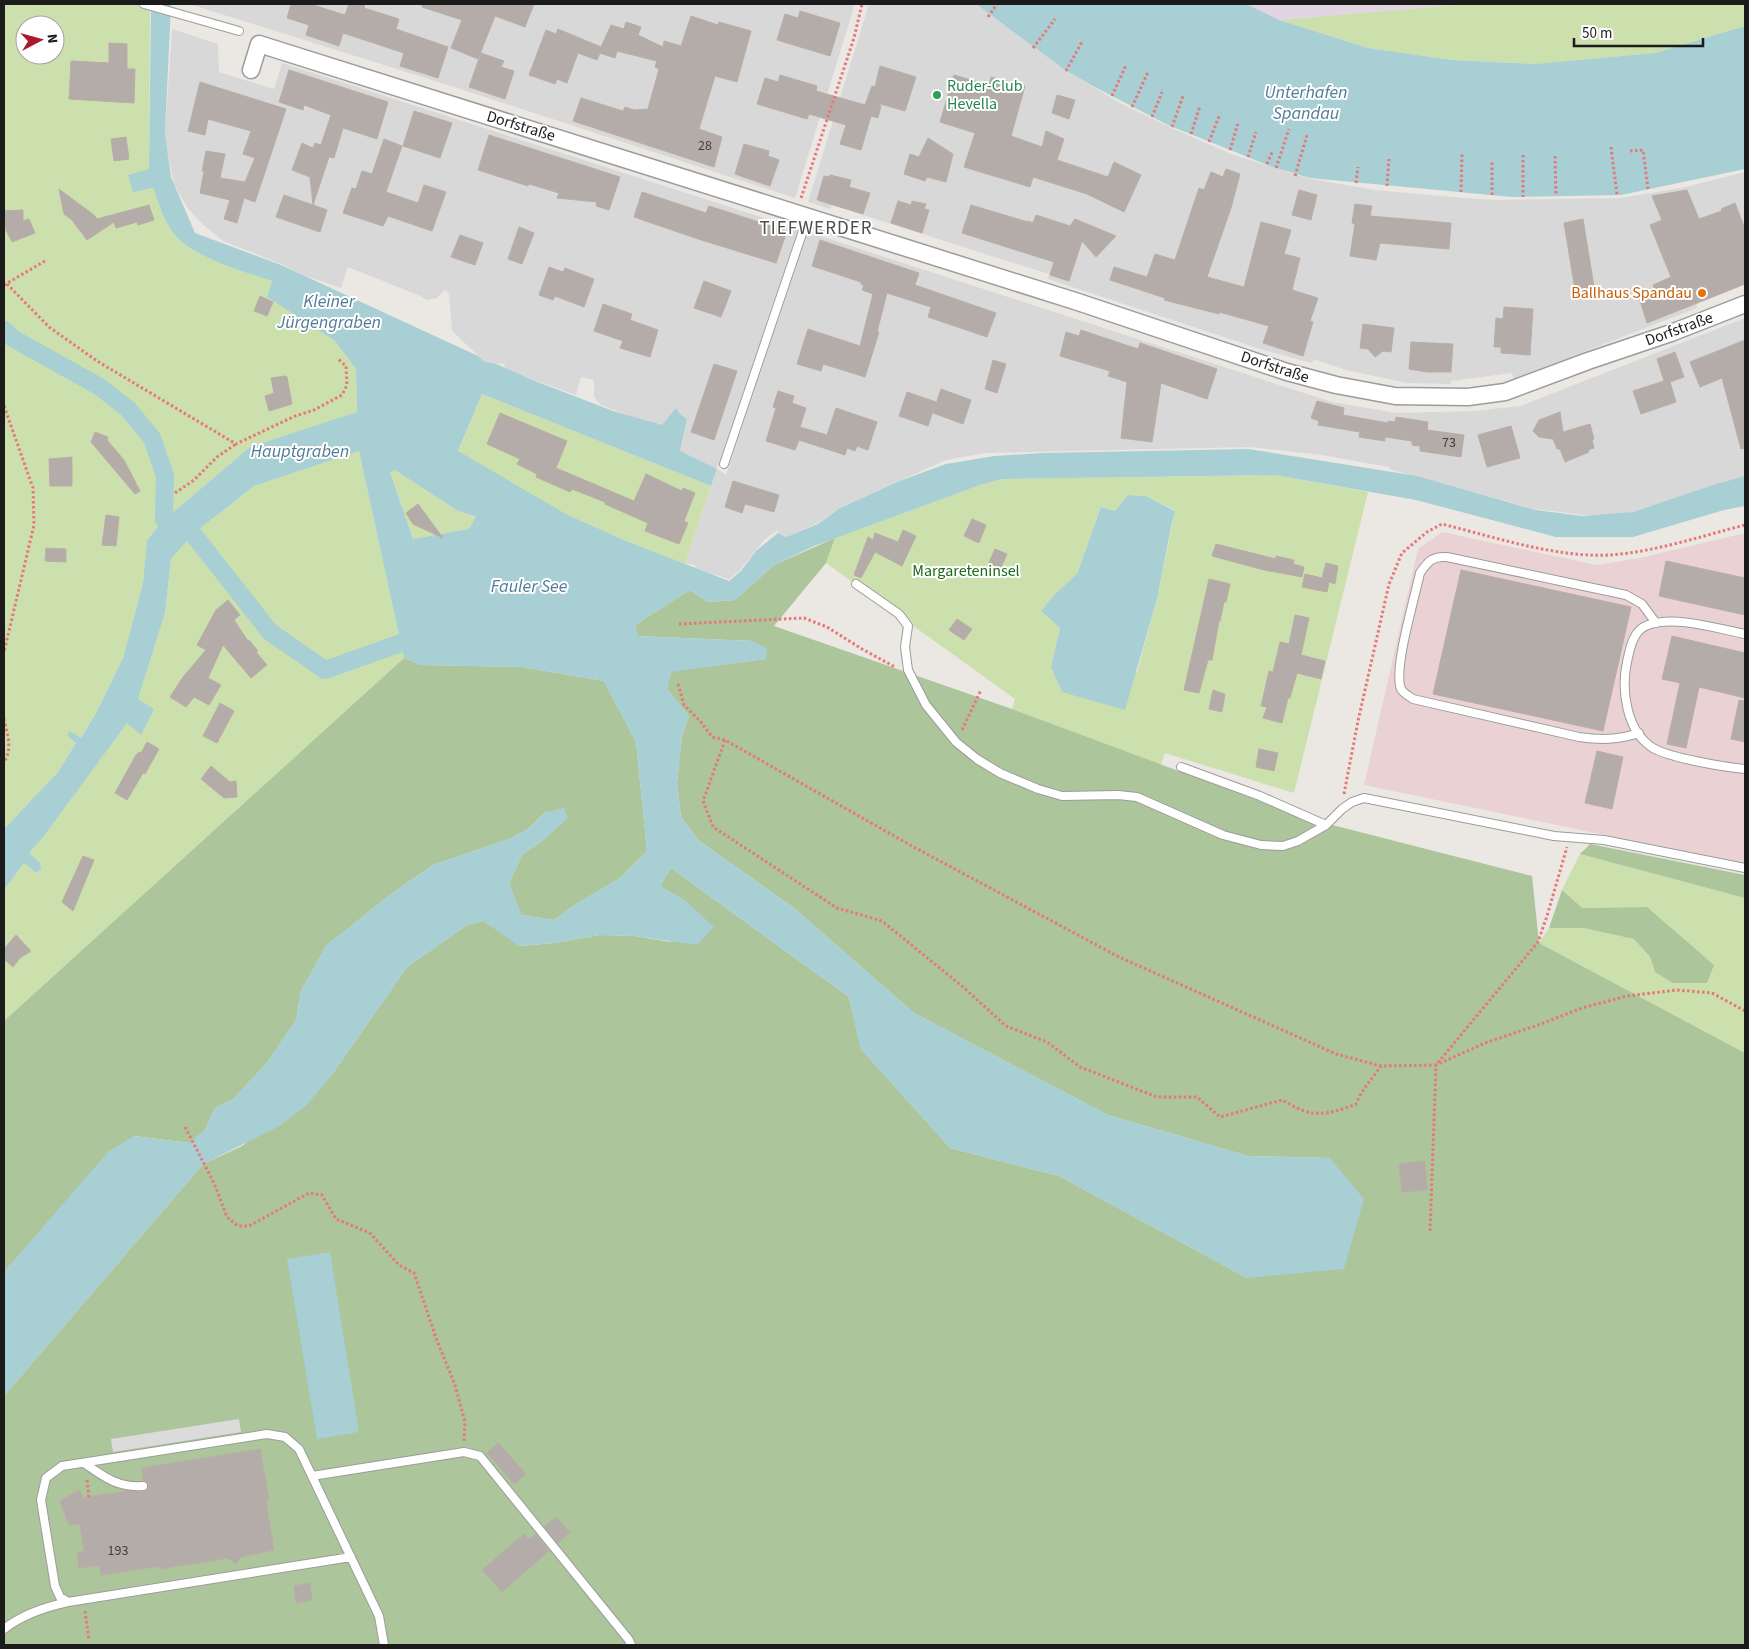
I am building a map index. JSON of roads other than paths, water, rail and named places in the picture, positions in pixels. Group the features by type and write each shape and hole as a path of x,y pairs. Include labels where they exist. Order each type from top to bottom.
{"street":[{"name":"Dorfstraße","path":"251,70 259,44 802,214 1078,302 1288,372 1336,385 1395,396 1468,397 1505,392 1671,333 1745,304"}],"lane":[{"path":"144,4 240,31"},
{"path":"724,464 802,214"},
{"path":"1639,733 1626,738 1605,740 1579,738 1413,699 1402,691 1399,678 1400,662 1420,573 1428,561 1438,556 1626,596 1642,604 1656,623"},
{"path":"856,584 899,614 908,626 905,647 910,675 926,705 956,742 977,760 1000,773 1038,789 1062,796 1118,795 1137,797 1223,835 1261,845 1283,846 1298,841 1326,825 1352,802 1364,798 1554,836 1604,840 1745,868"},
{"path":"1745,634 1688,623 1664,621 1647,625 1638,631 1631,643 1624,678 1625,701 1632,722 1643,740 1654,748 1675,755 1745,769"},
{"path":"1181,767 1260,796 1326,825"},
{"path":"68,1602 60,1597 55,1586 41,1500 46,1478 62,1466 267,1434 285,1438 299,1449 379,1616 384,1645"},
{"path":"312,1476 464,1452 480,1456 629,1640 631,1645"},
{"path":"84,1463 119,1484 131,1487 144,1486"},
{"path":"4,1629 14,1621 43,1608 68,1602 351,1557"}],"water":[{"path":"151,4 171,4 165,132 171,177 195,233 281,265 478,356 485,362 494,363 613,411 662,425 676,408 687,419 680,451 717,469 711,486 482,394 458,451 566,514 626,541 729,581 741,571 756,551 778,533 786,537 818,524 840,508 897,482 946,464 994,456 1043,453 1248,449 1417,476 1536,510 1582,516 1633,512 1745,476 1745,506 1724,510 1633,537 1556,537 1416,500 1275,475 1002,479 980,485 814,546 774,565 735,600 708,602 690,590 635,625 638,636 752,641 767,648 766,659 671,672 667,689 689,716 682,736 677,783 681,817 698,840 794,908 914,1013 1108,1115 1248,1156 1330,1158 1364,1199 1344,1269 1247,1278 1059,1176 950,1148 861,1049 849,997 671,868 660,886 687,902 714,927 697,945 634,936 599,935 555,943 519,946 484,921 467,925 407,967 331,1076 306,1106 278,1127 203,1164 4,1396 4,1274 9,1266 108,1152 134,1136 189,1143 205,1130 215,1108 233,1099 267,1063 296,1020 301,991 326,946 387,897 433,865 509,839 528,829 545,812 564,808 568,818 545,839 522,855 509,883 522,915 554,920 576,904 620,878 647,851 636,742 604,681 522,667 420,665 404,658 359,451 254,486 193,534 171,559 165,613 138,699 154,709 141,735 127,723 44,836 29,853 41,864 42,868 37,873 24,863 4,890 4,829 58,772 76,743 67,735 70,731 81,738 96,713 123,658 143,583 147,540 164,520 250,447 357,412 356,369 335,341 267,297 272,281 218,262 190,248 180,240 166,221 153,188 133,192 128,175 149,169","holes":["395,470 458,511 476,517 469,529 413,539 390,472"]},
{"name":"Unterhafen Spandau","path":"976,4 1246,4 1279,20 1368,48 1452,60 1535,64 1655,53 1745,26 1745,169 1621,195 1512,197 1310,178 1270,166 1168,125 1091,85 1065,70"},
{"path":"1128,495 1146,496 1175,511 1157,599 1125,710 1062,692 1051,667 1060,628 1041,611 1054,595 1077,574 1101,507 1115,511"},
{"path":"330,1252 359,1432 317,1439 287,1259"}],"waterway":[{"path":"4,330 14,339 100,387 128,409 152,438 165,476 164,520"},
{"path":"193,534 270,632 325,670 401,643"}],"place":[{"name":"Ruder-Club Hevella","path":"937,95"},
{"name":"Ballhaus Spandau","path":"1702,293"}],"district":[{"name":"TIEFWERDER","path":"816,228"}],"water label":[{"name":"Kleiner Jürgengraben","path":"329,311"},
{"name":"Hauptgraben","path":"300,451"},
{"name":"Fauler See","path":"529,586"}],"park label":[{"name":"Margareteninsel","path":"966,571"}]}
